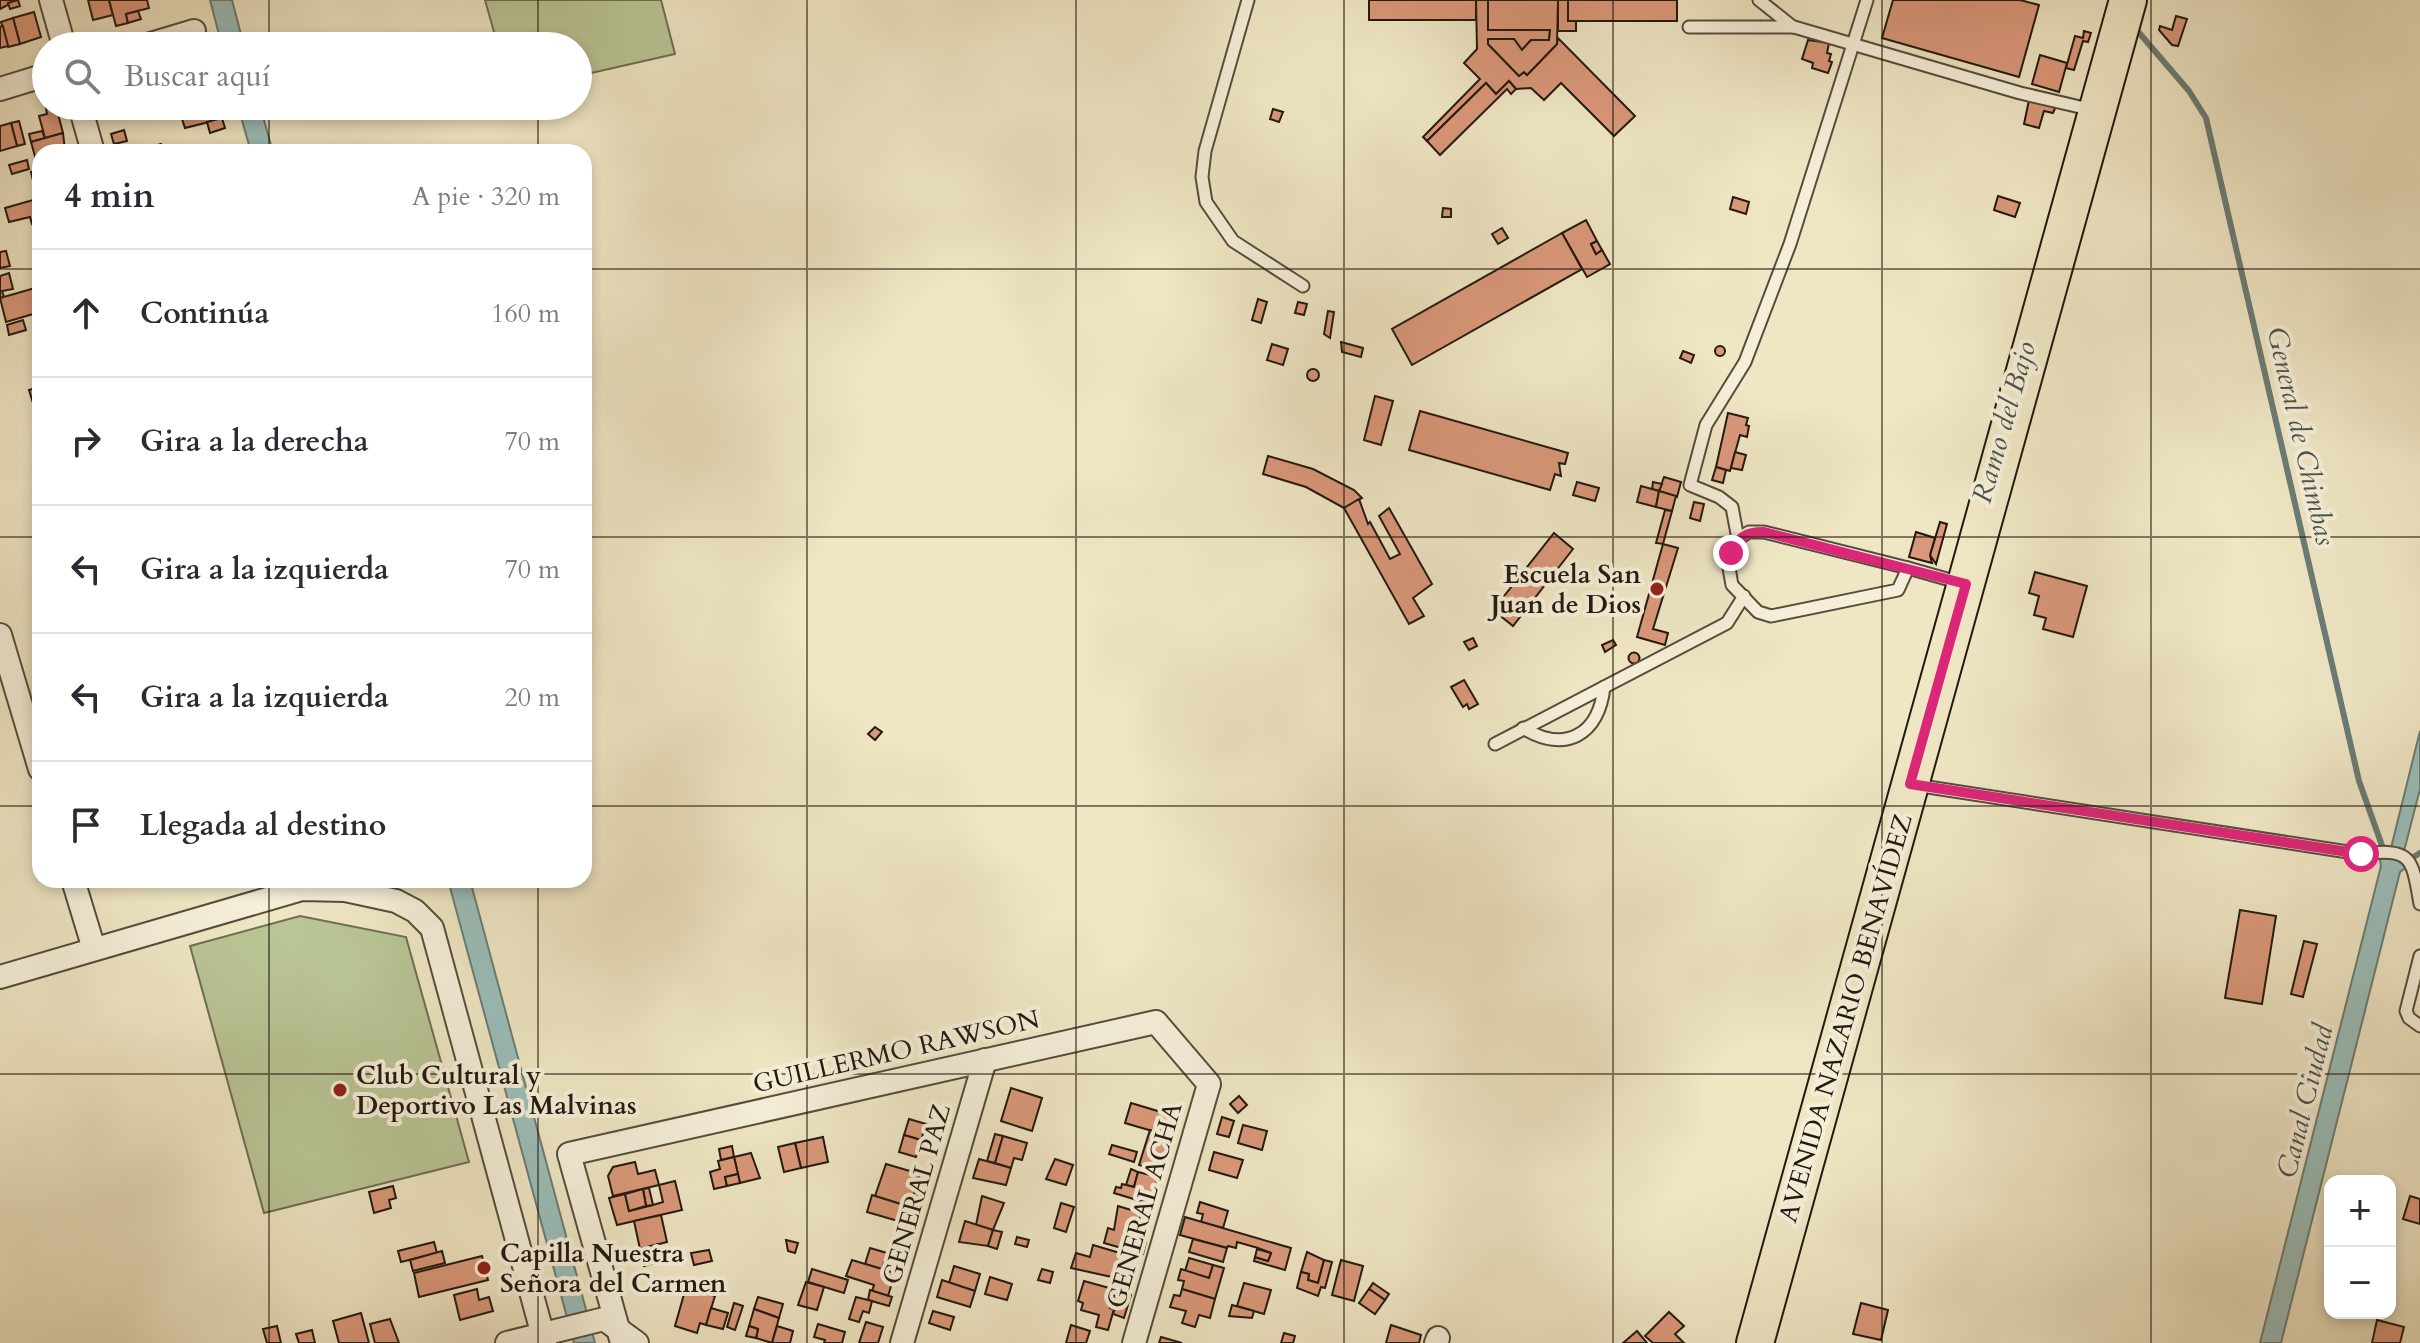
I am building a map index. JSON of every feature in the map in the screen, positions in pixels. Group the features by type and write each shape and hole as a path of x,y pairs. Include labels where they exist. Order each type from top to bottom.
{"main road":[{"name":"AVENIDA NAZARIO BENAVÍDEZ","path":"1755,1343 2128,0"}],"street":[{"path":"51,0 60,32"},
{"path":"0,89 32,79"},
{"path":"84,120 91,144"},
{"path":"0,635 32,742"},
{"path":"75,888 94,949"},
{"path":"0,977 290,888"},
{"path":"327,888 385,898 406,906 432,928 544,1338"},
{"name":"GUILLERMO RAWSON","path":"620,1336 569,1154 1156,1022 1209,1084"},
{"name":"GENERAL PAZ","path":"902,1343 985,1060"},
{"name":"GENERAL ACHA","path":"1134,1343 1209,1084"},
{"path":"507,1343 544,1338 567,1327 604,1319 620,1336 637,1343"}],"lane":[{"path":"1248,0 1205,151 1202,177 1206,202 1233,241 1303,286"},
{"path":"1759,0 1794,27"},
{"path":"1867,0 1790,244 1745,362 1706,425 1690,485 1719,497 1732,507 1738,539 1729,568 1732,585 1758,612 1771,616 1898,590 1908,568"},
{"path":"1689,27 1794,27 2020,93 2097,111"},
{"path":"1738,539 1749,532 1764,532 1966,584"},
{"path":"1495,744 1727,623 1744,596"},
{"path":"1523,728 1549,740 1578,736 1593,724 1602,707 1604,687"},
{"path":"1910,784 2361,854 2387,850 2404,855 2413,863 2420,904"},
{"path":"2420,956 2406,1011 2409,1018 2420,1026"}],"green space":[{"path":"485,0 661,0 675,54 592,73 592,32 494,32"},
{"name":"Club Cultural y Deportivo Las Malvinas","path":"300,916 406,937 469,1162 264,1213 190,946"}],"water":[{"path":"210,0 232,0 240,32 218,32"},
{"path":"242,120 264,120 271,144 249,144"},
{"path":"2420,731 2420,789 2404,851 2391,848"},
{"path":"2387,853 2410,865 2400,872 2281,1343 2260,1343 2381,866 2379,855"},
{"path":"450,888 472,888 595,1343 574,1343"}],"building":[{"path":"0,0 17,0 0,9"},
{"path":"18,0 20,6 10,9 8,3"},
{"path":"88,0 109,0 113,15 93,20"},
{"path":"109,0 147,0 149,8 126,14 128,23 116,26"},
{"path":"1369,0 1476,0 1476,20 1369,20"},
{"path":"1476,0 1488,0 1488,30 1550,30 1549,40 1531,40 1522,50 1514,39 1488,39 1488,44 1519,76 1524,72 1527,75 1557,44 1558,38 1635,116 1614,136 1561,83 1544,100 1531,88 1516,89 1509,81 1496,94 1486,83 1427,141 1423,137 1480,79 1464,63 1477,49"},
{"path":"1488,0 1558,0 1557,44 1527,75 1524,72 1519,76 1488,44 1488,39 1514,39 1522,50 1531,40 1549,40 1550,30 1488,30"},
{"path":"1558,0 1568,0 1568,21 1576,21 1576,31 1558,31"},
{"path":"1568,0 1677,0 1677,21 1568,21"},
{"path":"1893,0 2020,0 2039,5 2019,77 1882,38"},
{"path":"138,11 141,19 128,23 126,14"},
{"path":"34,12 40,32 32,32 32,40 20,44 13,18"},
{"path":"2176,16 2187,19 2178,46 2172,45 2159,30 2160,26 2172,30"},
{"path":"13,18 20,44 8,47 1,22"},
{"path":"3,26 8,46 0,48 0,27"},
{"path":"2084,31 2091,33 2088,42 2083,41 2074,70 2066,68 2075,36 2083,38"},
{"path":"1808,40 1829,43 1827,53 1831,54 1829,61 1832,62 1828,73 1812,68 1813,63 1802,59"},
{"path":"2040,55 2067,63 2059,92 2032,84"},
{"path":"1509,81 1516,89 1511,94 1507,89 1440,155 1427,141 1486,83 1496,94"},
{"path":"2029,100 2056,106 2053,113 2044,111 2039,128 2024,124"},
{"path":"1273,109 1283,112 1279,122 1270,119"},
{"path":"40,120 60,120 63,133 45,138"},
{"path":"182,120 217,120 185,128"},
{"path":"223,120 225,128 210,133 207,122"},
{"path":"19,121 25,144 17,146 11,123"},
{"path":"11,123 17,146 0,151 0,126"},
{"path":"124,130 127,141 114,144 111,134"},
{"path":"42,131 45,138 31,142 29,134"},
{"path":"63,133 64,144 32,146 31,142"},
{"path":"27,160 29,169 12,174 9,165"},
{"path":"1998,196 2020,203 2015,217 1994,210"},
{"path":"1733,197 1749,202 1746,214 1730,209"},
{"path":"32,200 32,224 30,217 9,222 5,208"},
{"path":"1443,208 1451,209 1451,217 1442,217"},
{"path":"1586,220 1597,241 1591,244 1596,254 1602,250 1610,264 1587,277 1562,233"},
{"path":"1502,228 1508,238 1498,244 1492,234"},
{"path":"1562,233 1582,269 1412,365 1392,329"},
{"path":"1597,241 1602,250 1596,254 1591,244"},
{"path":"6,251 10,266 0,268 0,252"},
{"path":"9,273 13,289 2,291 4,297 0,298 0,276"},
{"path":"32,289 32,314 6,322 0,298"},
{"path":"1258,299 1267,302 1261,323 1252,320"},
{"path":"1298,302 1307,304 1304,315 1295,313"},
{"path":"1328,311 1334,312 1330,338 1324,334"},
{"path":"23,320 26,330 9,335 7,325"},
{"path":"1341,342 1363,348 1361,357 1342,352"},
{"path":"1272,344 1288,349 1283,365 1267,360"},
{"path":"1720,346 1725,351 1720,356 1715,351"},
{"path":"1683,351 1694,355 1691,363 1680,358"},
{"path":"1313,369 1319,375 1313,381 1307,375"},
{"path":"1375,396 1393,401 1381,445 1364,440"},
{"path":"1420,411 1568,453 1565,464 1559,463 1561,476 1555,474 1550,490 1409,450"},
{"path":"1728,413 1748,418 1746,425 1749,426 1747,437 1740,435 1730,471 1716,467"},
{"path":"1735,452 1746,455 1742,470 1731,468"},
{"path":"1268,456 1313,469 1354,490 1362,498 1344,508 1306,487 1263,474"},
{"path":"1716,467 1726,470 1723,483 1712,480"},
{"path":"1664,477 1681,482 1677,497 1659,491"},
{"path":"1577,482 1599,488 1595,501 1573,495"},
{"path":"1653,482 1662,484 1659,491 1652,489"},
{"path":"1641,486 1659,491 1656,507 1637,502"},
{"path":"1659,491 1676,496 1672,511 1656,507"},
{"path":"1359,499 1368,524 1370,522 1390,559 1400,554 1379,516 1389,508 1432,584 1413,598 1424,616 1409,624 1344,508"},
{"path":"1694,502 1704,504 1700,521 1690,518"},
{"path":"1665,510 1672,511 1663,544 1656,543"},
{"path":"1940,522 1947,524 1936,564 1930,555"},
{"path":"1916,532 1935,538 1930,555 1932,563 1909,557"},
{"path":"1554,533 1573,549 1513,626 1493,610"},
{"path":"1663,544 1678,548 1653,629 1668,633 1665,645 1637,637"},
{"path":"2035,572 2087,586 2073,637 2043,629 2046,618 2034,615 2039,596 2029,593"},
{"path":"1473,638 1477,646 1469,650 1464,642"},
{"path":"1613,640 1616,645 1605,652 1602,645"},
{"path":"1634,652 1640,658 1634,664 1628,658"},
{"path":"1464,680 1478,704 1469,709 1467,704 1463,707 1451,687"},
{"path":"875,727 882,732 875,740 868,734"},
{"path":"2240,910 2276,916 2262,1004 2225,998"},
{"path":"2304,941 2317,944 2303,997 2291,994"},
{"path":"1011,1088 1042,1098 1032,1131 1001,1121"},
{"path":"1239,1096 1247,1105 1238,1113 1230,1104"},
{"path":"1131,1103 1171,1115 1168,1125 1162,1124 1159,1133 1125,1123"},
{"path":"1222,1117 1234,1121 1229,1137 1217,1134"},
{"path":"909,1119 926,1124 921,1140 904,1135"},
{"path":"1243,1125 1267,1131 1262,1150 1238,1143"},
{"path":"1150,1130 1170,1136 1159,1172 1139,1165"},
{"path":"995,1134 1003,1136 995,1163 987,1161"},
{"path":"904,1135 921,1140 916,1157 899,1152"},
{"path":"1003,1136 1027,1143 1022,1160 1014,1158 1011,1168 995,1163"},
{"path":"823,1137 828,1162 801,1168 795,1143"},
{"path":"795,1143 801,1168 784,1172 778,1147"},
{"path":"1112,1145 1137,1152 1134,1162 1109,1154"},
{"path":"732,1146 734,1157 721,1160 719,1149"},
{"path":"1214,1152 1243,1160 1237,1178 1209,1170"},
{"path":"751,1153 760,1178 740,1183 734,1157"},
{"path":"734,1157 738,1174 725,1177 727,1186 714,1189 710,1172 720,1169 718,1161"},
{"path":"979,1159 1011,1168 1006,1185 973,1178"},
{"path":"1055,1159 1073,1165 1066,1185 1046,1179"},
{"path":"635,1162 638,1174 655,1170 659,1185 613,1196 608,1176 613,1167"},
{"path":"886,1164 920,1174 910,1207 875,1196"},
{"path":"1131,1169 1138,1172 1134,1187 1126,1185"},
{"path":"1138,1172 1158,1177 1150,1204 1114,1193 1116,1187 1121,1188 1122,1184 1134,1187"},
{"path":"738,1174 740,1183 727,1186 725,1177"},
{"path":"920,1174 928,1176 918,1209 910,1207"},
{"path":"675,1181 682,1210 617,1225 609,1198 625,1194 629,1211 653,1205 663,1202 659,1185"},
{"path":"393,1186 396,1198 389,1200 391,1208 374,1213 369,1192"},
{"path":"649,1188 653,1205 646,1206 643,1189"},
{"path":"643,1189 646,1206 629,1211 625,1194"},
{"path":"872,1195 910,1207 905,1223 867,1212"},
{"path":"982,1196 1004,1203 993,1230 976,1225"},
{"path":"2410,1196 2420,1199 2420,1224 2403,1219"},
{"path":"1200,1202 1228,1211 1223,1228 1201,1222 1203,1214 1197,1213"},
{"path":"1061,1203 1074,1207 1066,1232 1054,1228"},
{"path":"1118,1206 1141,1213 1134,1239 1146,1242 1143,1254 1104,1243 1108,1228 1114,1230"},
{"path":"661,1215 667,1242 640,1249 634,1221"},
{"path":"1185,1217 1291,1248 1285,1270 1254,1261 1255,1257 1268,1261 1271,1253 1258,1248 1237,1242 1236,1248 1227,1248 1180,1235"},
{"path":"965,1221 993,1230 988,1246 959,1242"},
{"path":"993,1230 1002,1232 997,1249 988,1246"},
{"path":"1017,1237 1029,1240 1027,1247 1015,1244"},
{"path":"1193,1239 1227,1248 1223,1262 1189,1252"},
{"path":"786,1240 798,1243 795,1253 788,1251"},
{"path":"434,1242 437,1253 401,1262 398,1251"},
{"path":"658,1244 661,1261 644,1266 640,1249"},
{"path":"1093,1245 1130,1256 1121,1279 1071,1268 1076,1253 1090,1257"},
{"path":"870,1248 887,1253 882,1269 865,1264"},
{"path":"1257,1249 1271,1253 1268,1261 1255,1257"},
{"path":"709,1250 712,1261 694,1265 691,1253"},
{"path":"442,1251 445,1263 413,1271 410,1260"},
{"path":"1307,1252 1324,1260 1318,1283 1308,1280 1309,1274 1301,1272"},
{"path":"482,1256 488,1280 419,1297 414,1273"},
{"path":"1189,1258 1213,1265 1209,1278 1185,1271"},
{"path":"852,1260 895,1273 888,1296 872,1291 874,1285 846,1276"},
{"path":"1324,1260 1332,1262 1325,1288 1321,1287 1318,1296 1297,1288 1301,1272 1309,1274 1308,1280 1318,1283"},
{"path":"1341,1260 1363,1266 1354,1301 1332,1295"},
{"path":"1213,1265 1224,1268 1215,1299 1182,1289 1184,1281 1178,1280 1181,1269 1209,1278"},
{"path":"954,1266 980,1274 975,1291 949,1283"},
{"path":"812,1269 848,1280 844,1293 808,1282"},
{"path":"1042,1269 1053,1272 1050,1283 1038,1280"},
{"path":"990,1277 1012,1284 1007,1300 985,1294"},
{"path":"942,1280 975,1291 970,1307 937,1297"},
{"path":"1084,1281 1120,1291 1118,1297 1114,1296 1110,1308 1114,1309 1108,1330 1096,1327 1099,1315 1081,1310 1083,1303 1078,1301"},
{"path":"806,1282 824,1287 817,1310 798,1305"},
{"path":"1244,1283 1271,1290 1264,1314 1237,1306"},
{"path":"1373,1283 1389,1294 1385,1300 1369,1289"},
{"path":"686,1287 715,1296 706,1325 700,1323 697,1333 675,1326"},
{"path":"477,1289 479,1300 489,1297 493,1311 460,1320 454,1295"},
{"path":"1182,1289 1215,1299 1210,1318 1199,1315 1195,1327 1182,1323 1186,1311 1170,1307 1174,1295 1180,1296"},
{"path":"1369,1289 1385,1300 1375,1314 1359,1303"},
{"path":"870,1290 892,1297 889,1306 868,1300"},
{"path":"1120,1291 1131,1295 1124,1318 1113,1314"},
{"path":"1114,1296 1118,1297 1114,1309 1110,1308"},
{"path":"758,1297 783,1304 779,1318 754,1309"},
{"path":"856,1297 872,1301 869,1313 863,1311 859,1322 849,1319"},
{"path":"734,1303 743,1306 735,1330 727,1327"},
{"path":"1861,1303 1888,1310 1881,1340 1853,1334"},
{"path":"1232,1305 1254,1311 1252,1318 1229,1316"},
{"path":"711,1308 728,1313 723,1329 706,1325"},
{"path":"754,1309 779,1318 772,1343 756,1338 758,1329 749,1326"},
{"path":"933,1311 954,1317 950,1330 929,1323"},
{"path":"1669,1312 1684,1326 1675,1334 1684,1343 1653,1343 1645,1336"},
{"path":"361,1313 369,1343 339,1343 333,1321"},
{"path":"390,1319 399,1343 375,1343 370,1324"},
{"path":"2377,1320 2404,1327 2400,1343 2372,1343"},
{"path":"866,1322 883,1327 878,1343 859,1343"},
{"path":"818,1324 845,1332 842,1343 824,1343 825,1340 814,1337"},
{"path":"1071,1325 1090,1331 1086,1343 1066,1343"},
{"path":"1391,1325 1421,1335 1419,1343 1386,1343"},
{"path":"277,1326 281,1343 267,1343 263,1329"},
{"path":"749,1326 758,1329 756,1338 746,1336"},
{"path":"777,1326 793,1331 790,1343 772,1343"},
{"path":"312,1330 315,1343 299,1343 296,1334"},
{"path":"1637,1331 1647,1343 1623,1343"},
{"path":"1284,1333 1295,1336 1293,1343 1281,1343"},
{"path":"1161,1337 1182,1343 1159,1343"}],"waterway":[{"name":"General de Chimbas","path":"2135,28 2189,91 2206,118 2359,781 2385,854"},
{"path":"2407,861 2420,853"}],"place":[{"name":"Escuela San Juan de Dios","path":"1657,589"},
{"name":"Club Cultural y Deportivo Las Malvinas","path":"340,1090"},
{"name":"Capilla Nuestra Señora del Carmen","path":"484,1268"}],"route":[{"path":"1731,553 1738,539 1749,532 1764,532 1966,584 1910,784 2361,854"}],"water label":[{"name":"Ramo del Bajo","path":"2003,422"},
{"name":"Canal Ciudad","path":"2304,1101"}]}
